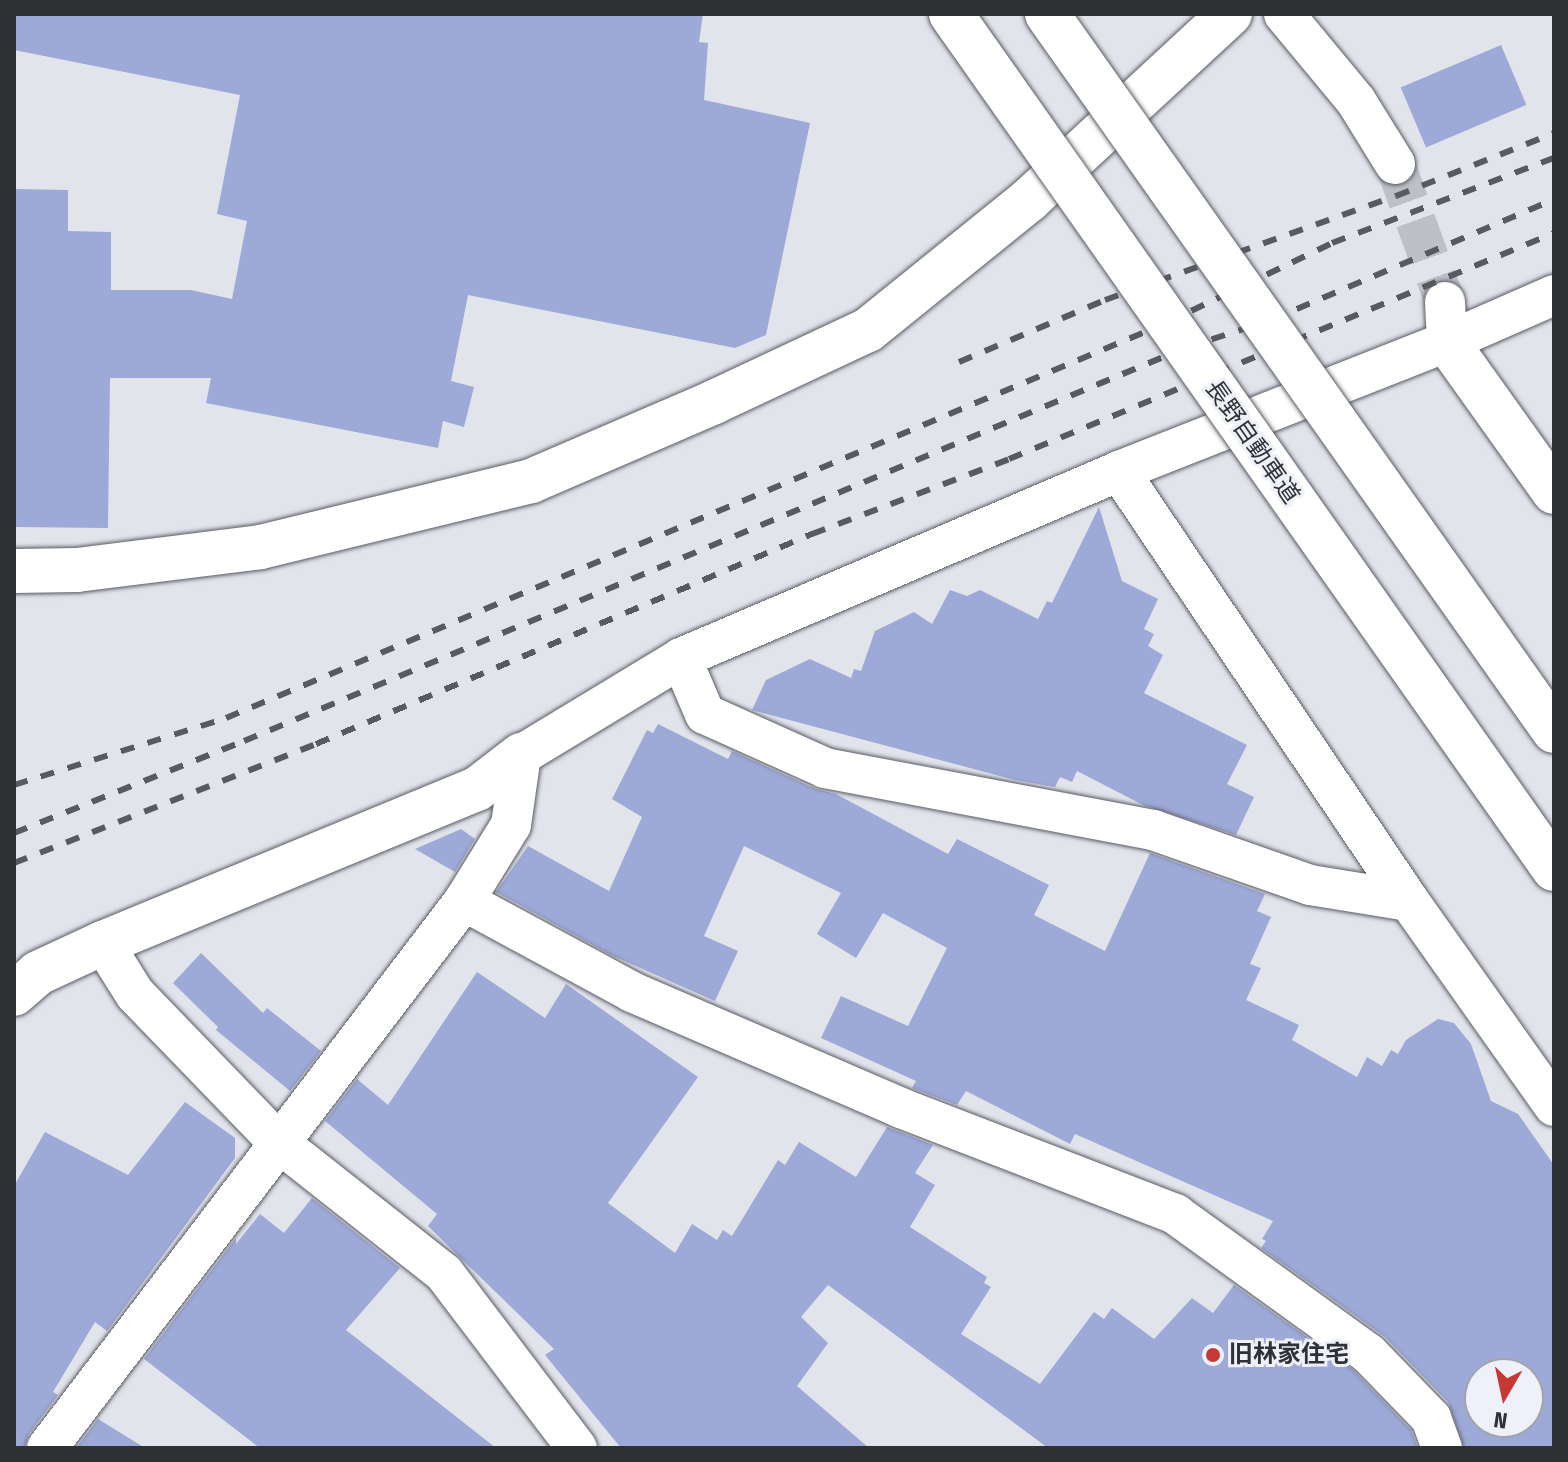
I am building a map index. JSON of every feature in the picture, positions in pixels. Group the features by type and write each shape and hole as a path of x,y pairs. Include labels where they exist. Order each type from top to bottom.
{"main road":[{"name":"長野自動車道","path":"951,14 1554,869"},
{"path":"1047,14 1554,731"},
{"path":"14,571 77,570 276,543 531,481 714,402 868,330 1029,200 1230,14"},
{"path":"1446,322 1554,492"},
{"path":"14,994 38,973 103,943 477,789 521,755"}],"street":[{"path":"1284,14 1356,101 1395,164"},
{"path":"47,1448 464,901 511,825 521,755 681,658 1119,471 1446,322 1554,295"},
{"path":"1119,471 1409,901 1554,1106"},
{"path":"681,658 705,714 825,768 1153,830 1310,885 1409,901"},
{"path":"464,901 632,992 901,1108 1175,1214 1368,1353 1431,1418 1442,1448"},
{"path":"103,943 135,994 278,1142 444,1273 577,1448"}],"building":[{"path":"14,14 703,14 699,42 708,43 704,100 810,123 766,335 735,348 468,295 451,381 474,387 464,427 443,421 438,448 206,403 211,378 110,378 108,528 14,527 14,189 68,190 68,231 111,232 111,290 191,290 232,299 247,221 217,214 240,95 14,50"},
{"path":"1501,45 1526,105 1426,147 1401,88"},
{"path":"1099,507 1122,581 1158,599 1144,629 1154,634 1148,646 1163,655 1144,693 1247,745 1227,784 1254,797 1236,835 1143,805 1077,771 1072,782 1060,777 1055,787 1015,780 752,710 766,680 810,659 851,678 854,669 861,671 875,631 914,612 932,624 950,590 967,596 980,590 1038,619 1047,601 1052,603"},
{"path":"658,724 728,759 732,751 816,789 836,794 948,854 957,839 1049,885 1034,915 1105,951 1150,853 1265,894 1257,911 1271,917 1250,964 1261,968 1246,1000 1299,1025 1292,1040 1357,1077 1367,1057 1382,1066 1391,1050 1398,1054 1406,1040 1438,1019 1454,1023 1471,1044 1491,1101 1518,1114 1554,1165 1554,1448 1464,1448 1448,1402 1385,1337 1261,1248 1266,1241 1262,1239 1273,1221 1075,1134 1070,1144 966,1091 957,1105 912,1088 916,1081 821,1038 841,996 908,1026 947,948 883,913 856,958 817,934 841,893 744,846 704,936 738,951 715,1001 611,955 496,892 528,846 609,891 642,817 612,799 647,730 653,733"},
{"path":"461,829 475,839 455,872 415,849"},
{"path":"201,953 263,1013 267,1008 321,1051 290,1091 216,1030 218,1027 173,983"},
{"path":"477,972 545,1018 566,984 698,1077 608,1203 675,1253 692,1224 717,1240 723,1230 732,1236 778,1160 785,1165 799,1142 856,1177 887,1127 933,1145 915,1173 935,1185 910,1227 987,1277 984,1283 991,1287 961,1334 1040,1384 1094,1312 1104,1319 1112,1308 1154,1339 1192,1298 1213,1313 1234,1285 1353,1370 1411,1430 1418,1448 1048,1448 828,1285 801,1317 828,1343 797,1386 869,1448 621,1448 545,1355 554,1349 428,1226 437,1214 325,1121 357,1079 388,1105"},
{"path":"185,1102 235,1138 235,1158 107,1331 95,1322 53,1392 58,1395 29,1434 24,1448 14,1448 14,1186 45,1132 128,1175"},
{"path":"312,1198 400,1268 346,1330 496,1448 260,1448 144,1359 236,1238 236,1244 260,1214 284,1233"},
{"path":"98,1419 145,1448 76,1448"}],"tunnel":[{"path":"1395,164 1445,302"}],"railway":[{"path":"959,362 1105,300 1396,196 1554,133"},
{"path":"14,785 226,718 1166,323 1332,243 1554,158"},
{"path":"14,833 244,741 1185,348 1271,320 1554,199"},
{"path":"14,863 316,744 812,534 1009,459 1554,233"}],"place":[{"name":"旧林家住宅","path":"1213,1355"}]}
